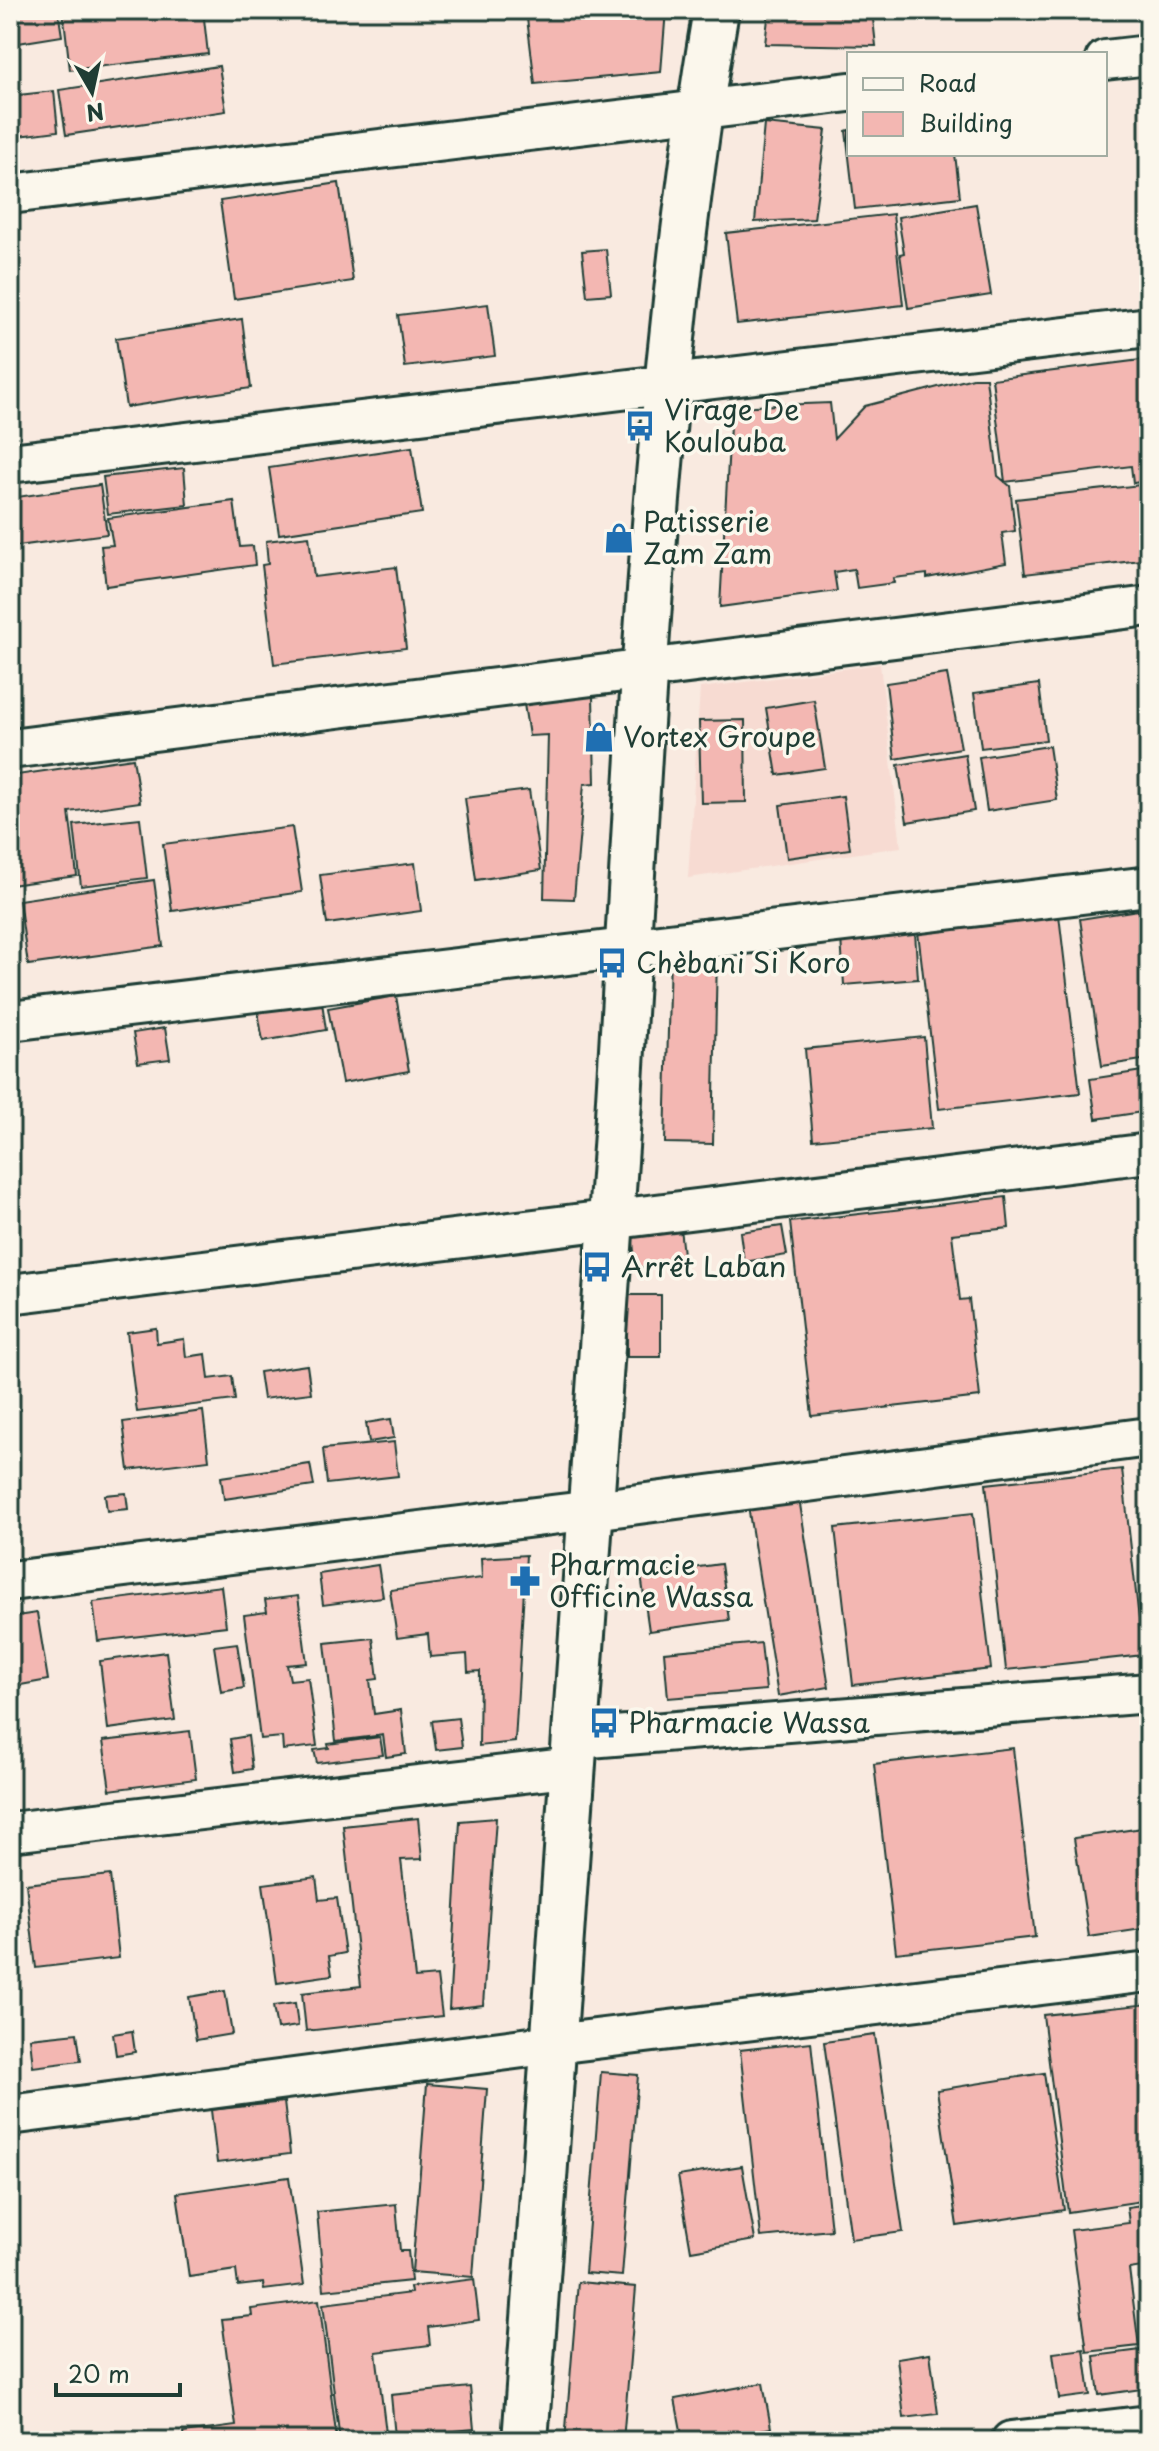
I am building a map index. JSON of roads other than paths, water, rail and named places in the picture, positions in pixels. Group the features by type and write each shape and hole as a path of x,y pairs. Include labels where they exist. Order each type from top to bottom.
{"main road":[{"path":"525,2441 593,1510 665,385 699,110 716,10"}],"street":[{"path":"1107,60 1149,55"},
{"path":"10,194 847,92"},
{"path":"10,463 1149,327"},
{"path":"10,749 1149,606"},
{"path":"10,1021 1149,886"},
{"path":"10,1294 1149,1153"},
{"path":"10,1581 593,1510 1149,1437"},
{"path":"10,1832 576,1753 1149,1693"},
{"path":"10,2115 554,2044 1149,1972"},
{"path":"1011,2441 1149,2425"}],"place":[{"name":"Virage De Koulouba","path":"640,426"},
{"name":"Patisserie Zam Zam","path":"619,538"},
{"name":"Vortex Groupe","path":"599,737"},
{"name":"Chèbani Si Koro","path":"612,963"},
{"name":"Arrêt Laban","path":"597,1267"},
{"name":"Pharmacie Officine Wassa","path":"525,1581"},
{"name":"Pharmacie Wassa","path":"604,1723"}]}
